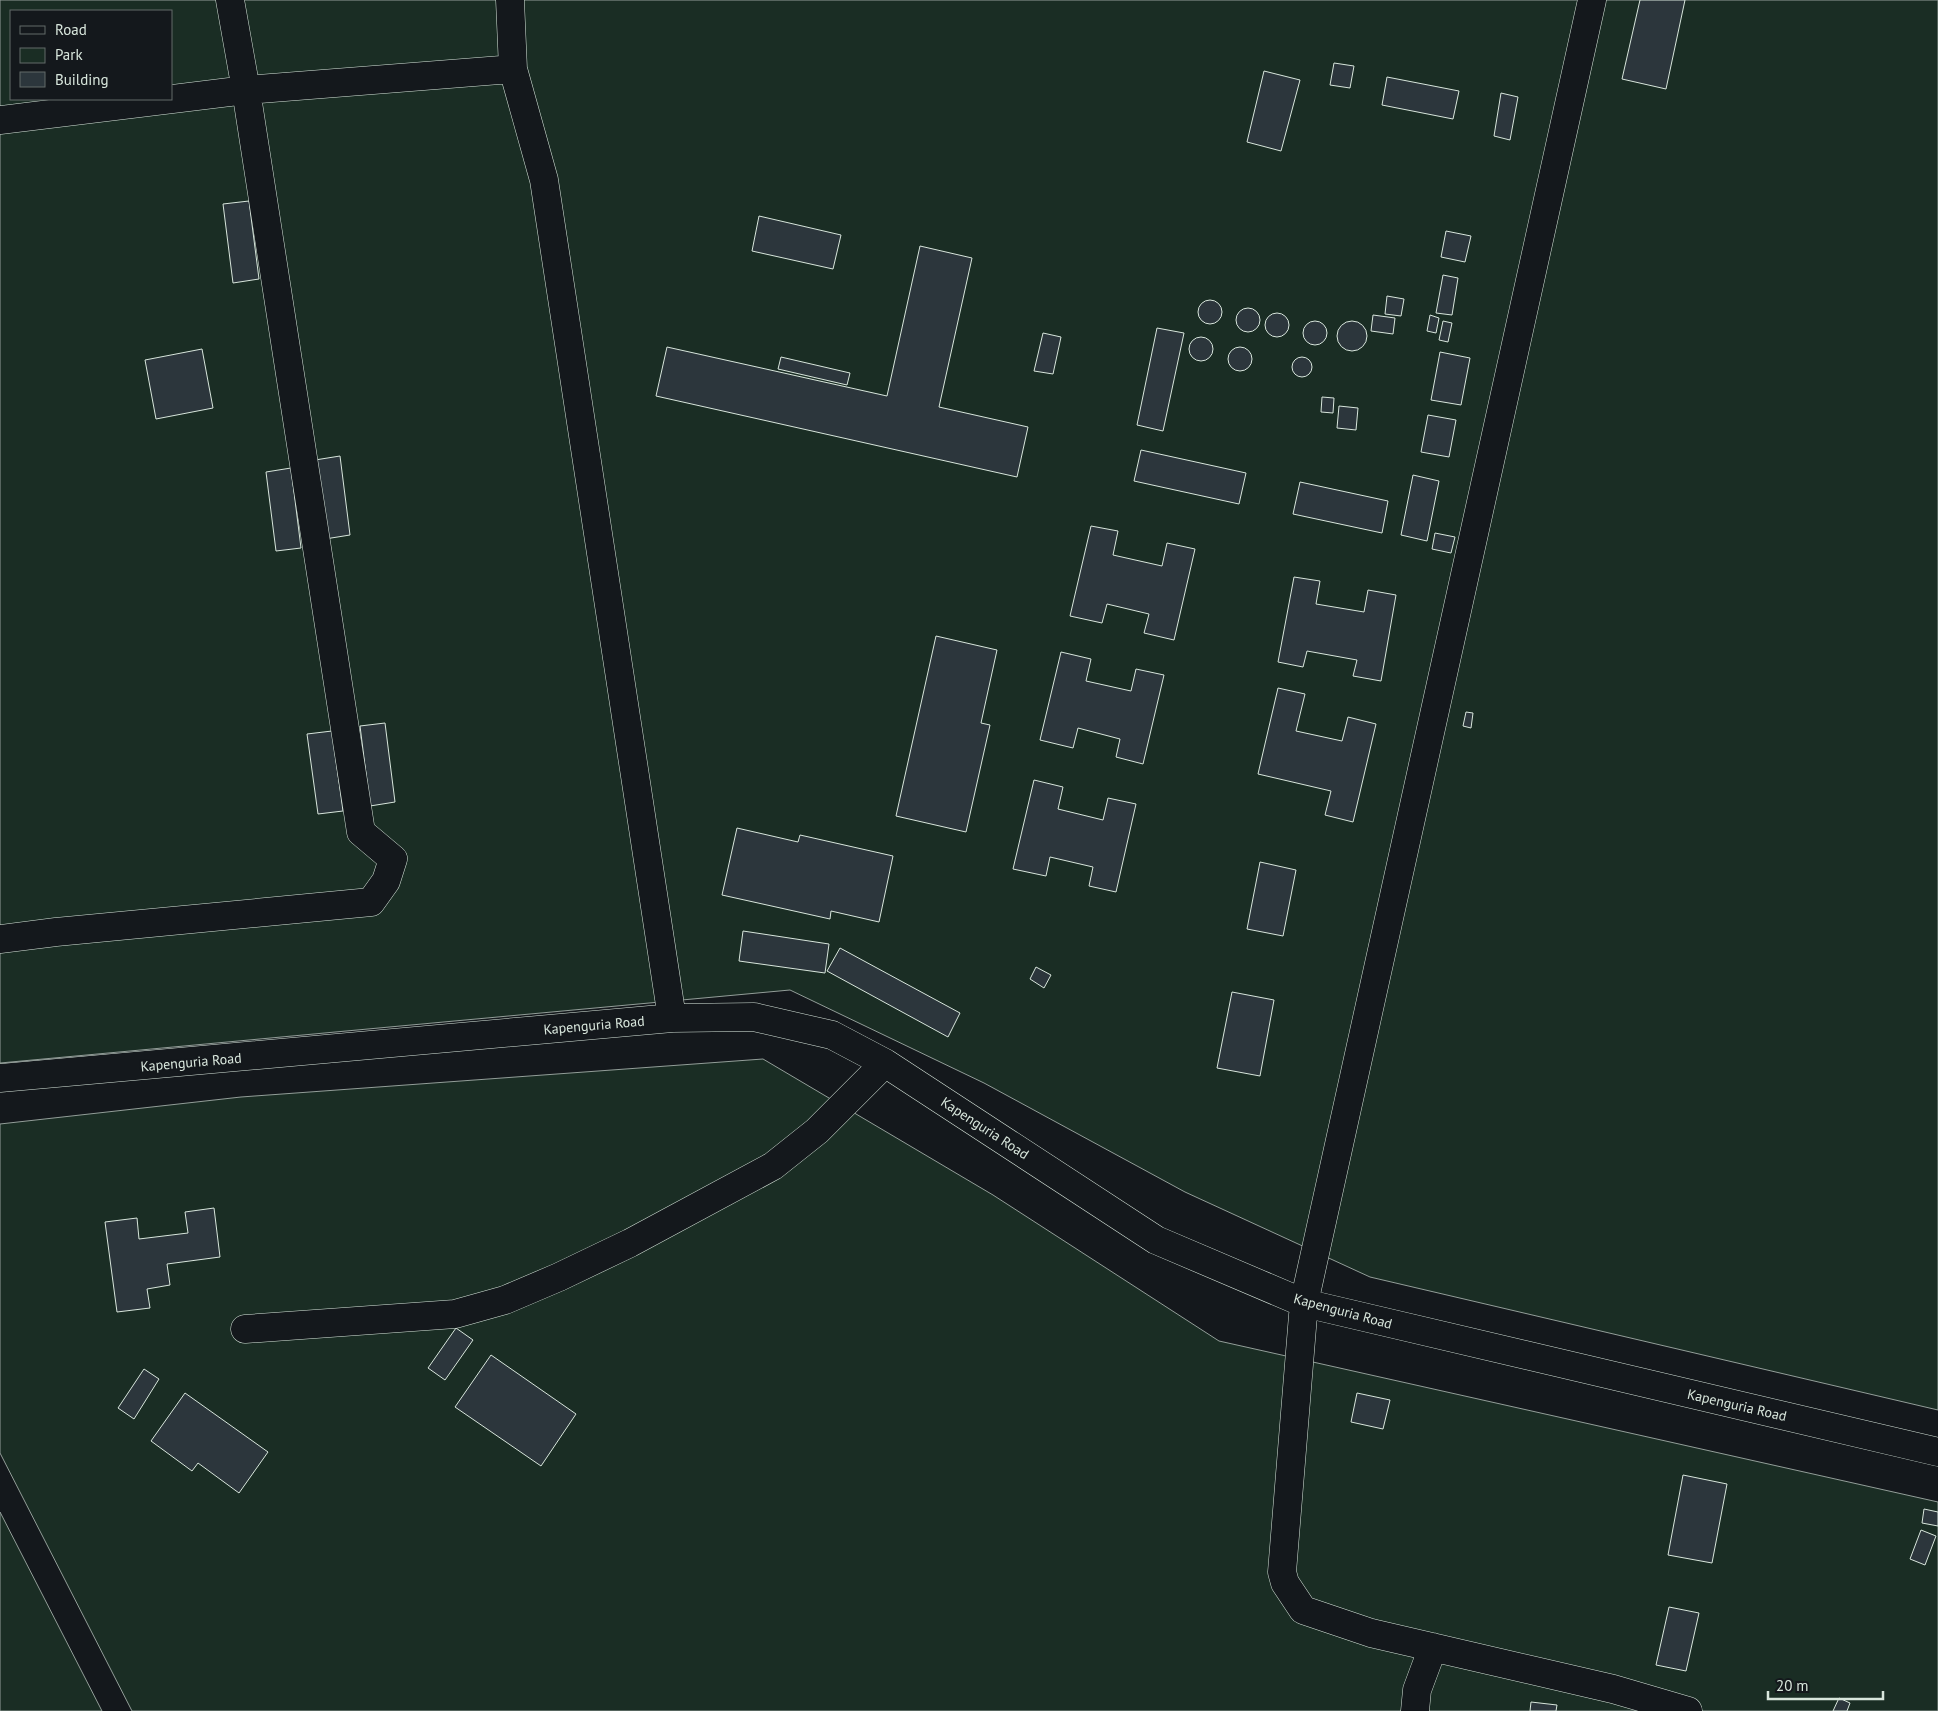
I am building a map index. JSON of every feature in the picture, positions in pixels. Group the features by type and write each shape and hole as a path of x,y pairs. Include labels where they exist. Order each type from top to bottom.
{"street":[{"path":"0,939 65,931 371,902 386,881 393,859 361,832 246,90 230,0"},
{"path":"510,0 513,68 544,180 672,1018"},
{"path":"1592,0 1304,1304 1282,1572 1285,1583 1303,1610 1371,1633 1613,1689 1688,1711"},
{"path":"172,99 246,90 513,68"},
{"path":"0,120 164,100"},
{"name":"Kapenguria Road","path":"0,1078 672,1018 754,1017 832,1035 884,1063 1156,1240 1304,1304 1938,1452"},
{"path":"245,1330 455,1314 505,1300 559,1277 630,1242 773,1166 817,1131 884,1063"},
{"path":"1415,1711 1417,1690 1433,1647"}],"green space":[{"path":"0,0 1938,0 1938,1410 1370,1277 1185,1192 984,1083 790,990 0,1063"},
{"path":"763,1059 993,1195 1219,1341 1938,1502 1938,1711 132,1711 0,1453 0,1124 241,1097"},
{"path":"0,1512 102,1711 0,1711"}],"building":[{"path":"1640,0 1685,0 1666,89 1622,79"},
{"path":"1334,63 1354,66 1350,88 1330,85"},
{"path":"1264,71 1300,80 1281,151 1247,142"},
{"path":"1387,77 1459,91 1453,119 1382,105"},
{"path":"1501,93 1518,97 1510,140 1494,136"},
{"path":"249,201 259,279 233,283 223,204"},
{"path":"759,216 841,235 833,269 752,251"},
{"path":"1446,231 1471,236 1465,262 1441,257"},
{"path":"920,246 972,258 939,407 1028,427 1017,477 656,396 667,347 887,396"},
{"path":"1443,275 1458,278 1452,315 1436,313"},
{"path":"1387,296 1404,299 1401,316 1385,314"},
{"path":"1210,300 1215,301 1221,307 1221,317 1215,323 1210,324 1205,323 1199,317 1198,312 1199,307 1205,301"},
{"path":"1248,308 1256,312 1260,320 1256,328 1248,332 1240,328 1236,320 1240,312"},
{"path":"1277,313 1286,316 1289,325 1286,334 1277,337 1268,334 1265,325 1268,316"},
{"path":"1373,315 1395,318 1393,334 1371,331"},
{"path":"1430,315 1439,318 1436,333 1427,331"},
{"path":"1315,321 1324,324 1327,333 1324,342 1315,345 1306,342 1303,333 1306,324"},
{"path":"1352,321 1363,325 1367,336 1363,347 1352,351 1341,347 1337,336 1341,325"},
{"path":"1443,321 1452,323 1448,342 1439,340"},
{"path":"1157,328 1184,333 1163,431 1137,425"},
{"path":"1043,333 1061,337 1053,374 1034,371"},
{"path":"1201,337 1210,340 1213,349 1210,358 1201,361 1192,358 1189,349 1192,340"},
{"path":"1240,347 1249,350 1252,359 1249,368 1240,371 1231,368 1228,359 1231,350"},
{"path":"202,349 213,408 156,419 145,360"},
{"path":"1440,352 1470,358 1461,405 1431,400"},
{"path":"781,357 850,373 847,385 778,369"},
{"path":"1302,357 1309,360 1312,367 1309,374 1302,377 1295,374 1292,367 1295,360"},
{"path":"1322,397 1334,398 1333,413 1321,412"},
{"path":"1339,406 1358,408 1356,430 1337,428"},
{"path":"1428,415 1456,420 1449,457 1421,452"},
{"path":"1141,450 1246,473 1239,504 1134,481"},
{"path":"340,456 350,535 325,539 315,460"},
{"path":"291,468 301,548 276,551 266,472"},
{"path":"1413,475 1439,481 1427,541 1401,535"},
{"path":"1300,482 1388,501 1382,533 1293,514"},
{"path":"1091,526 1118,531 1113,555 1162,566 1167,543 1195,549 1174,640 1144,633 1149,614 1107,604 1102,623 1070,616"},
{"path":"1435,533 1455,537 1451,553 1432,549"},
{"path":"1294,577 1320,581 1316,604 1364,612 1368,590 1396,595 1381,681 1353,676 1357,660 1307,651 1303,667 1278,662"},
{"path":"936,636 997,650 981,723 990,725 966,832 896,816"},
{"path":"1061,652 1091,659 1086,681 1131,691 1136,669 1164,675 1143,764 1116,757 1120,739 1078,728 1073,748 1040,740"},
{"path":"1278,688 1305,694 1296,731 1342,741 1348,717 1376,724 1353,822 1325,815 1331,791 1258,774"},
{"path":"1466,712 1473,713 1471,728 1463,726"},
{"path":"385,723 395,802 370,806 360,726"},
{"path":"332,731 343,811 318,814 307,734"},
{"path":"1034,780 1063,787 1058,809 1103,820 1108,798 1136,804 1116,892 1089,886 1093,867 1050,857 1046,876 1013,869"},
{"path":"737,828 798,842 800,835 893,856 879,922 831,911 830,919 722,895"},
{"path":"1260,862 1296,870 1283,936 1247,929"},
{"path":"743,931 829,944 825,973 739,961"},
{"path":"840,948 960,1013 948,1037 827,971"},
{"path":"1036,967 1051,975 1044,988 1030,979"},
{"path":"1232,992 1274,1000 1260,1076 1217,1068"},
{"path":"214,1208 220,1257 167,1264 170,1285 147,1289 150,1308 117,1312 105,1222 137,1218 139,1239 188,1233 185,1212"},
{"path":"456,1328 473,1340 445,1380 428,1368"},
{"path":"491,1355 576,1414 541,1466 455,1407"},
{"path":"144,1369 159,1379 134,1419 118,1408"},
{"path":"185,1393 268,1452 239,1493 198,1463 192,1471 151,1441"},
{"path":"1357,1393 1390,1400 1383,1429 1351,1422"},
{"path":"1683,1475 1727,1484 1712,1563 1668,1555"},
{"path":"1924,1509 1938,1512 1938,1526 1922,1523"},
{"path":"1921,1530 1936,1536 1925,1565 1910,1559"},
{"path":"1669,1607 1699,1613 1686,1671 1656,1665"},
{"path":"1839,1698 1850,1703 1847,1711 1833,1711"},
{"path":"1531,1702 1557,1705 1556,1711 1530,1711"}]}
